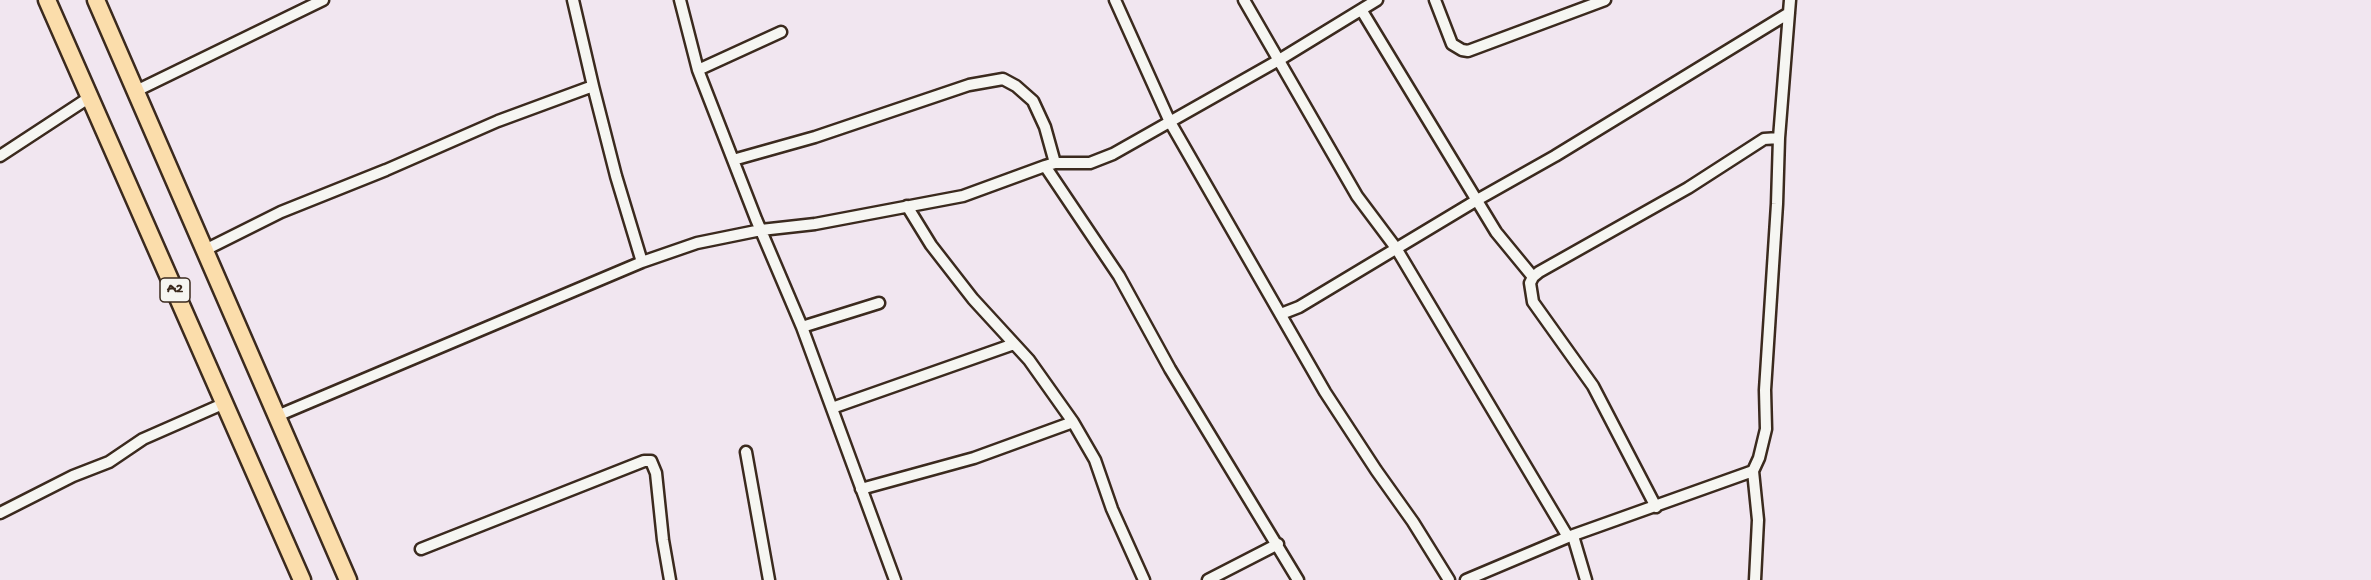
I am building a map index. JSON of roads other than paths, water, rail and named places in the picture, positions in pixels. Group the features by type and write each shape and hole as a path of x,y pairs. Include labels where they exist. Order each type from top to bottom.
{"highway":[{"name":"A2","path":"47,0 302,580"},
{"name":"A2","path":"96,0 348,580"}],"street":[{"path":"136,91 323,0"},
{"path":"573,0 616,176 642,262"},
{"path":"680,0 698,70 802,327 896,580"},
{"path":"1115,0 1170,122 1325,392 1413,522 1449,580"},
{"path":"1244,0 1357,196 1396,248 1571,536 1586,580"},
{"path":"277,416 642,262 697,243 761,230 815,224 963,196 1050,165 1090,163 1113,154 1170,122 1279,60 1377,0"},
{"path":"1435,0 1452,44 1468,51 1605,0"},
{"path":"1755,580 1758,520 1753,471 1759,458 1766,429 1765,390 1779,138 1790,0"},
{"path":"1362,11 1496,232 1533,277"},
{"path":"1281,314 1299,307 1555,156 1789,13"},
{"path":"698,70 781,32"},
{"path":"733,160 815,137 969,85 1003,79 1016,87 1033,101 1045,127 1050,165 1119,276 1170,369 1298,580"},
{"path":"205,250 281,212 386,170 498,121 593,86"},
{"path":"0,156 90,97"},
{"path":"1656,507 1593,386 1533,302 1530,292 1533,277 1688,188 1764,139 1779,138"},
{"path":"907,206 931,245 966,290 1029,360 1073,422 1095,460 1112,509 1144,580"},
{"path":"802,327 879,303"},
{"path":"832,408 1014,344"},
{"path":"0,513 73,476 109,462 143,439 225,404"},
{"path":"861,489 984,455 1073,422"},
{"path":"746,452 769,580"},
{"path":"421,549 644,461 651,461 656,473 670,580"},
{"path":"1466,580 1571,536 1753,471"},
{"path":"1208,580 1278,544"}]}
